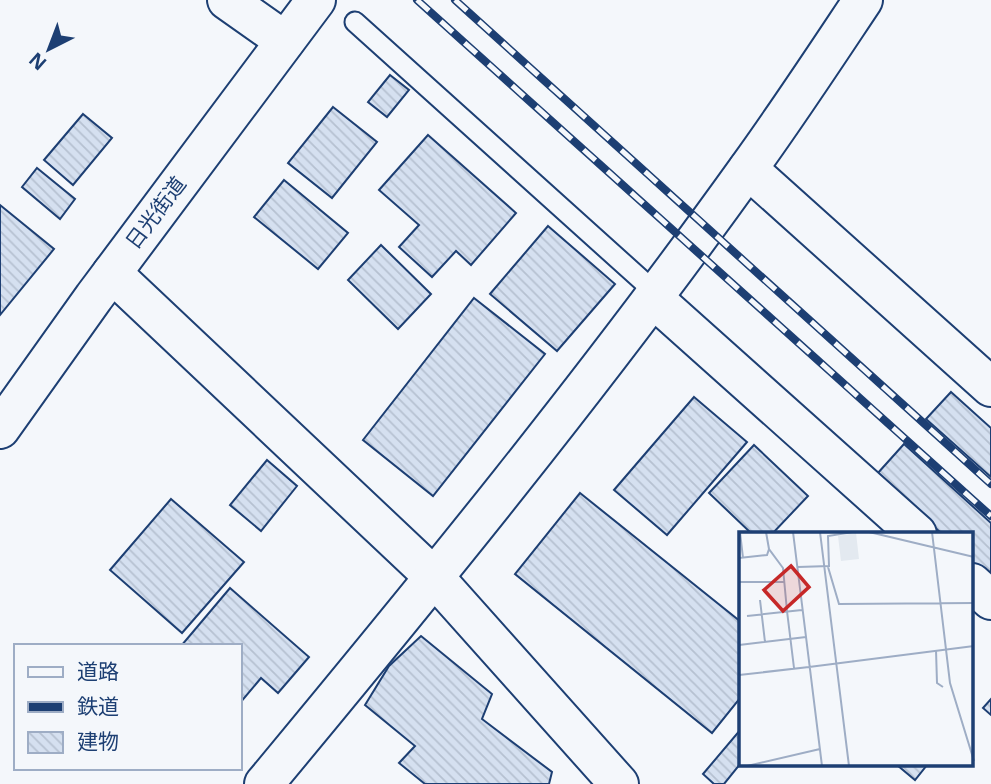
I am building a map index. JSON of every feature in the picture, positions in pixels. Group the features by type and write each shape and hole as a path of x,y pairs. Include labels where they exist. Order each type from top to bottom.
{"street":[{"path":"227,0 285,41"},
{"name":"日光街道","path":"0,429 112,273 316,0"},
{"path":"264,784 435,578 655,296 748,169 863,0"},
{"path":"748,169 991,387"},
{"path":"112,273 435,578 619,784"},
{"path":"655,296 915,532"},
{"path":"974,585 991,600"}],"lane":[{"path":"355,22 655,296"}],"building":[{"path":"390,75 409,90 387,117 368,102"},
{"path":"333,107 377,142 332,198 288,163"},
{"path":"83,114 112,138 73,185 44,160"},
{"path":"428,135 516,213 471,265 456,251 432,277 399,247 419,225 379,190"},
{"path":"37,168 75,199 60,219 22,187"},
{"path":"284,180 348,233 318,269 254,217"},
{"path":"0,205 54,249 0,315"},
{"path":"548,226 615,284 557,351 490,294"},
{"path":"381,245 431,294 398,329 348,280"},
{"path":"474,298 545,354 433,496 363,440"},
{"path":"951,392 991,428 991,477 926,419"},
{"path":"694,397 747,442 667,535 614,490"},
{"path":"904,444 991,523 991,579 974,564 974,532 940,532 877,474"},
{"path":"754,445 808,496 774,532 750,532 709,493"},
{"path":"267,460 297,486 261,531 230,505"},
{"path":"580,493 739,620 739,699 712,733 515,574"},
{"path":"171,499 244,562 182,633 110,570"},
{"path":"230,588 309,657 278,693 261,678 242,701 242,644 183,644"},
{"path":"421,636 492,694 482,719 552,772 549,784 425,784 399,763 415,746 365,705 389,666"},
{"path":"991,699 991,715 983,708"},
{"path":"739,731 739,765 724,784 714,784 703,774"},
{"path":"898,766 926,766 915,780"}],"railway":[{"path":"417,0 991,516"},
{"path":"455,0 991,484"}]}
